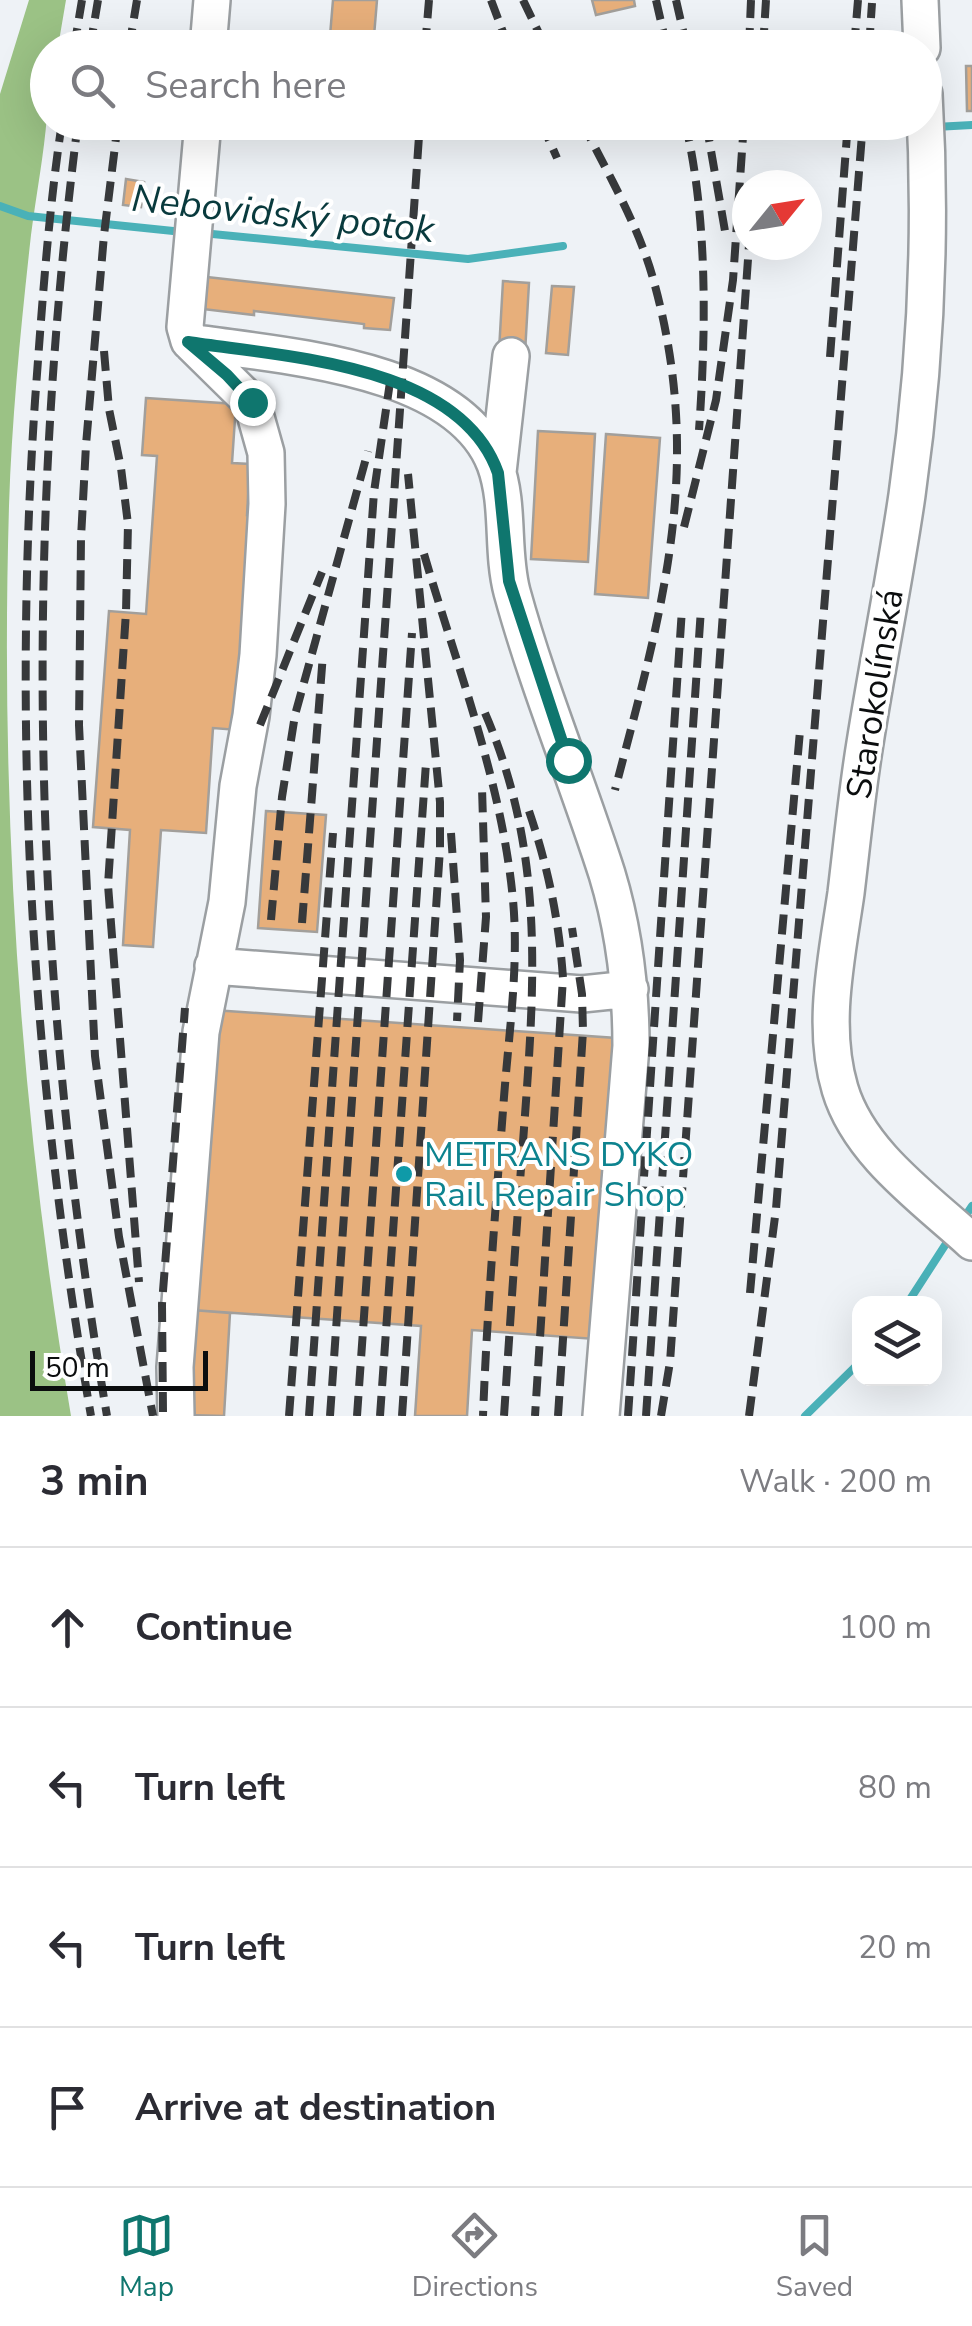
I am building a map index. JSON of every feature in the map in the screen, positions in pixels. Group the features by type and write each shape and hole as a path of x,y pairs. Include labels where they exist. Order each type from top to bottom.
{"street":[{"path":"210,30 212,0"},
{"path":"920,0 921,30"},
{"path":"176,1416 175,1367 200,1052 212,966 227,902 238,786 258,655 267,504 266,453 252,402 188,342 184,316 202,140"},
{"name":"Starokolínská","path":"926,140 929,278 921,380 907,496 864,747 834,987 831,1055 840,1092 858,1130 972,1242"},
{"path":"188,342 328,364 427,396 470,426 498,473"},
{"path":"511,356 498,473 509,581 608,874 620,920 630,989 631,1046 601,1416"},
{"path":"186,1008 210,881 260,726"},
{"path":"212,966 582,994 630,989"}],"green space":[{"path":"29,0 66,0 61,30 30,30 30,140 45,140 20,337 9,506 7,621 11,849 27,1076 53,1303 71,1416 0,1416 0,94"}],"building":[{"path":"333,0 377,0 374,30 330,30"},
{"path":"592,0 634,0 635,6 596,15"},
{"path":"966,66 972,66 972,111 967,111"},
{"path":"126,179 144,182 141,207 123,205"},
{"path":"198,276 394,298 390,330 254,311 254,315 194,308"},
{"path":"503,281 529,283 525,353 499,351"},
{"path":"552,286 574,287 568,355 546,353"},
{"path":"146,398 236,404 232,463 250,464 247,515 253,515 238,730 213,728 206,833 161,830 153,947 123,945 130,830 93,827 109,611 146,614 157,456 142,455"},
{"path":"538,431 595,434 588,562 531,559"},
{"path":"606,434 660,438 648,598 595,594"},
{"path":"266,811 326,815 317,932 258,928"},
{"name":"METRANS DYKO Rail Repair Shop","path":"213,1010 616,1038 595,1339 472,1330 467,1416 415,1416 421,1326 192,1310"},
{"path":"192,1310 230,1313 224,1416 186,1415"}],"waterway":[{"name":"Nebovidský potok","path":"942,127 972,125"},
{"name":"Nebovidský potok","path":"0,206 28,216 183,232"},
{"name":"Nebovidský potok","path":"202,233 468,259 563,246"},
{"path":"962,1221 972,1206"},
{"path":"912,1296 951,1236"},
{"path":"805,1416 852,1370"}],"railway":[{"path":"77,30 82,0"},
{"path":"93,30 98,0"},
{"path":"132,30 137,0"},
{"path":"426,30 429,0"},
{"path":"491,0 502,30"},
{"path":"523,0 537,30"},
{"path":"656,0 663,30"},
{"path":"676,0 683,30"},
{"path":"750,30 751,0"},
{"path":"764,30 766,0"},
{"path":"856,30 858,0"},
{"path":"870,30 872,3"},
{"path":"60,140 49,226 28,528 27,783 41,1036 54,1163 91,1416"},
{"path":"76,140 48,448 44,770 63,1092 107,1416"},
{"path":"116,140 86,445 79,725 95,1056 119,1237 153,1416"},
{"path":"330,1416 419,140"},
{"path":"549,140 557,158"},
{"path":"591,140 648,261 669,350 676,415 671,538 648,661 615,790"},
{"path":"688,140 698,197 703,276 699,430"},
{"path":"709,140 725,231"},
{"path":"684,527 716,400 733,280 743,140"},
{"path":"830,357 847,140"},
{"path":"749,1416 776,1209 862,140"},
{"path":"661,1416 670,1362 748,260"},
{"path":"104,351 109,409 128,524 108,885 139,1282"},
{"path":"309,1416 374,492 390,382"},
{"path":"271,920 282,797 295,715 368,451"},
{"path":"402,1416 440,849 440,802 408,474"},
{"path":"424,554 489,768 507,856 515,924 483,1416"},
{"path":"260,725 322,572"},
{"path":"628,1416 682,609"},
{"path":"646,1416 701,609"},
{"path":"357,1416 412,633"},
{"path":"302,923 323,654"},
{"path":"485,713 519,820 531,925 530,1032 504,1416"},
{"path":"750,1293 800,731"},
{"path":"380,1416 426,763"},
{"path":"478,1022 486,917 482,788"},
{"path":"529,811 552,894 563,978 535,1416"},
{"path":"289,1416 333,833"},
{"path":"451,833 460,960 457,1021"},
{"path":"558,1416 583,1031 572,928"},
{"path":"163,1412 162,1304 185,1008"}],"place":[{"name":"METRANS DYKO Rail Repair Shop","path":"404,1174"}],"route":[{"path":"252,402 188,342 362,372 443,404 470,426 498,473 509,581 568,760"}]}
